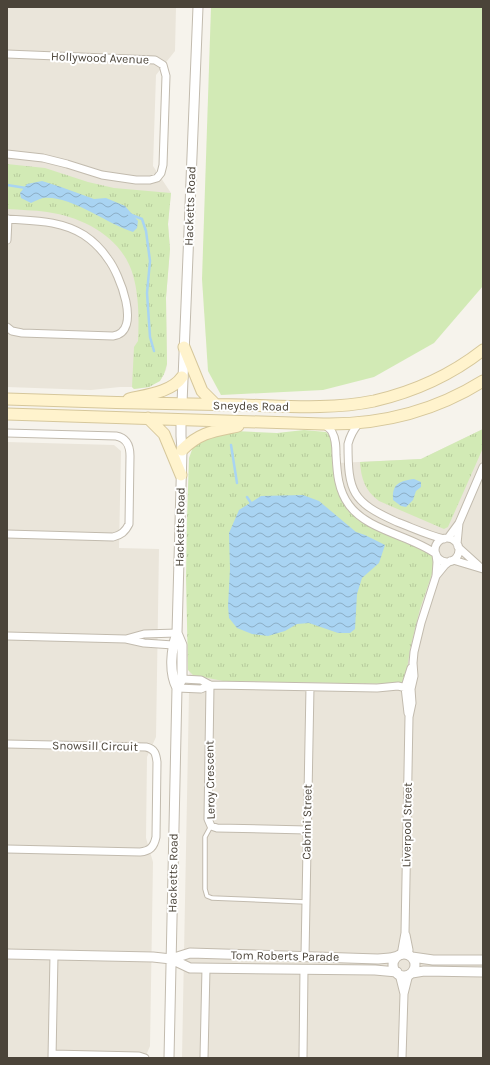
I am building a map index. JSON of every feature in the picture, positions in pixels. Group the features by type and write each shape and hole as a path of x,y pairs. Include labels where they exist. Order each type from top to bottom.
{"main road":[{"path":"184,347 202,391 216,405"},
{"name":"Sneydes Road","path":"7,399 216,405 342,406 374,401 405,392 435,380 466,363 483,350"},
{"path":"115,402 169,388 178,383 182,377"},
{"name":"Sneydes Road","path":"7,414 322,424 359,423 418,412 445,401 483,381"},
{"path":"181,420 182,404"},
{"path":"148,418 164,434 181,475"},
{"path":"182,450 191,441 199,436 256,421"}],"street":[{"name":"Hacketts Road","path":"182,404 198,7"},
{"name":"Hollywood Avenue","path":"7,54 155,60 163,65 166,76 163,165 161,173 157,178 146,180 112,178 49,159 7,154"},
{"path":"7,240 7,219 44,221 76,231 97,246 117,272 125,294 127,321 125,329 119,335 112,336 22,333 8,329"},
{"name":"Hacketts Road","path":"169,1058 182,450 180,436 181,420"},
{"path":"359,423 349,439 348,444 350,477 358,498 367,507 378,513 430,536 452,539 482,568"},
{"path":"322,424 330,429 335,439 339,482 344,498 365,520 422,545 436,554 443,561 451,561 482,568"},
{"path":"7,433 116,436 124,440 129,445 130,451 129,524 121,535 113,537 7,534"},
{"path":"436,554 437,545 446,538 459,523 483,467"},
{"path":"451,561 457,556 459,523"},
{"name":"Liverpool Street","path":"405,956 409,717 412,703 407,689 414,676 413,663 421,623 436,576 436,554"},
{"name":"Liverpool Street","path":"436,576 445,565 451,561"},
{"path":"126,639 144,634 177,633"},
{"path":"7,636 126,639 144,643 178,645"},
{"path":"177,678 201,680 210,685"},
{"path":"177,688 201,689 210,685 377,688 388,686 407,689"},
{"name":"Leroy Crescent","path":"210,685 208,819 211,826 217,828 307,830"},
{"name":"Cabrini Street","path":"305,956 310,687"},
{"name":"Snowsill Circuit","path":"7,744 149,747 154,752 157,762 156,837 154,846 149,850 140,852 7,849"},
{"name":"Tom Roberts Parade","path":"171,959 190,953 378,959 405,956 425,960 483,960"},
{"name":"Tom Roberts Parade","path":"7,954 153,957 171,959 190,968 375,970 398,973"},
{"path":"54,955 52,1056 139,1056 145,1058"},
{"path":"402,1058 404,994 410,973 415,966 415,963 405,956 394,964 404,994"},
{"path":"204,1058 206,968"},
{"path":"303,1058 304,969"},
{"path":"398,973 404,975 424,970 483,972"}],"lane":[{"path":"211,826 205,837 205,889 207,896 212,898 306,902"}],"shaded area":[{"path":"7,7 176,7 175,51 156,75 153,166 171,193 168,224 170,249 166,298 167,364 166,370 161,379 149,387 134,389 132,387 120,387 91,390 7,387"},
{"path":"483,429 483,1058 182,1058 193,485 210,469 421,459"},
{"path":"7,442 114,445 121,451 119,548 159,549 156,737 147,757 146,838 153,862 150,1046 145,1058 7,1058"}],"green space":[{"path":"211,7 483,7 483,286 434,343 374,377 323,390 221,395 208,371 202,279"},
{"path":"7,164 45,168 88,182 114,188 171,193 168,224 170,249 166,298 167,364 160,381 149,387 134,389 132,387 134,347 138,341 137,299 133,275 128,262 120,250 99,231 74,219 47,212 7,209"},
{"path":"483,429 483,448 448,527 444,529 379,501 370,493 365,484 361,473 360,462 421,459"},
{"path":"304,430 326,432 331,437 348,507 426,550 433,556 434,568 420,609 410,649 406,676 402,683 223,681 193,675 188,670 186,578 187,519 189,458 193,447 198,441 235,431 277,433"}],"water":[{"path":"42,181 94,199 106,198 125,206 138,221 137,228 133,232 77,205 54,198 38,199 31,203 21,198 20,193 27,184"},
{"path":"414,479 421,482 421,487 416,491 413,500 406,507 401,506 393,500 395,487 400,482"},
{"path":"303,495 319,501 356,532 385,545 379,563 362,578 357,594 355,629 350,633 338,633 309,623 297,624 285,631 268,636 252,634 237,628 229,618 229,533 239,510 261,496"}],"waterway":[{"path":"7,185 26,188"},
{"path":"129,214 142,219 146,231 150,261 147,293 150,337 154,351"},
{"path":"231,445 237,483"},
{"path":"247,497 251,503"}]}
